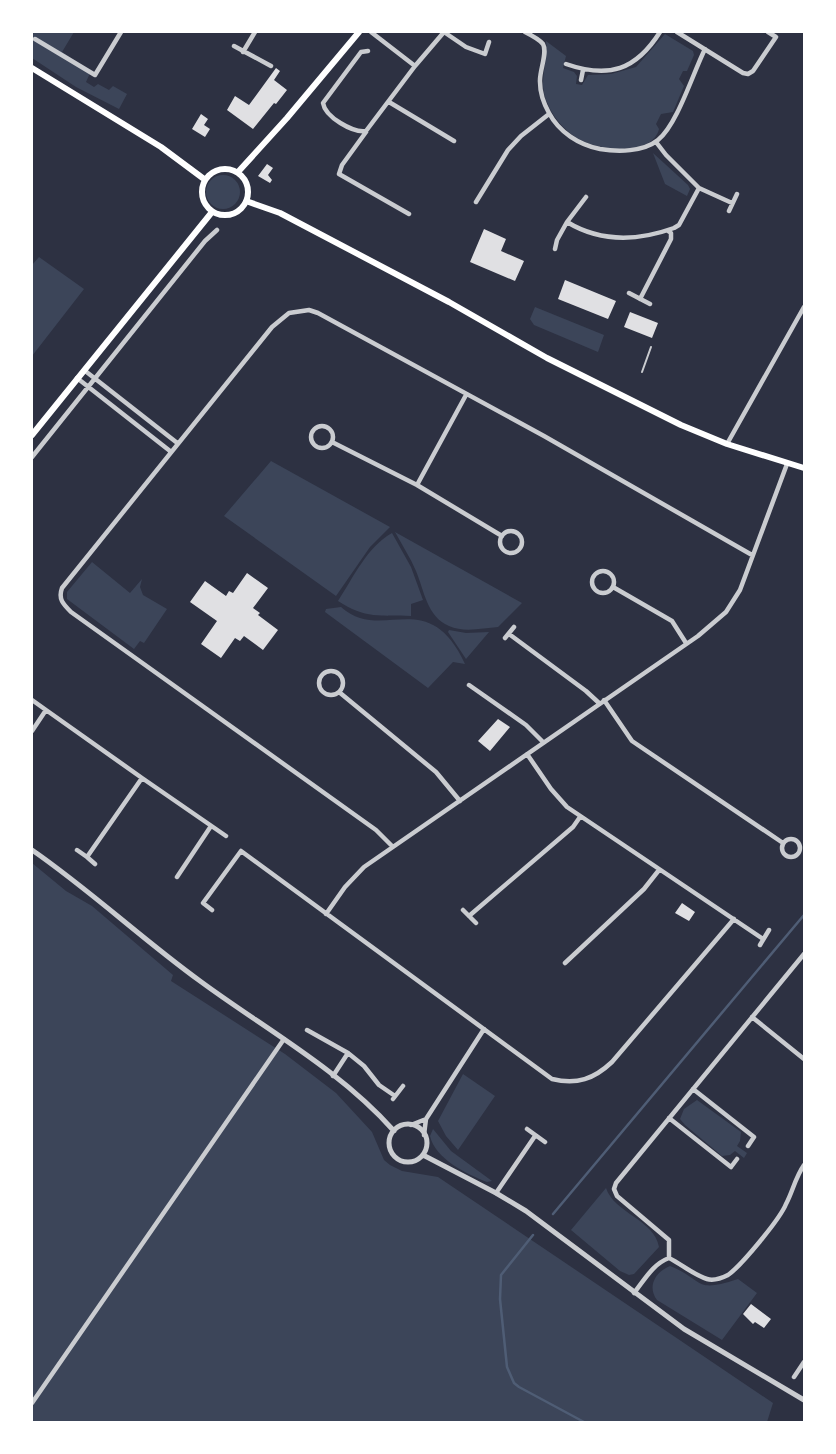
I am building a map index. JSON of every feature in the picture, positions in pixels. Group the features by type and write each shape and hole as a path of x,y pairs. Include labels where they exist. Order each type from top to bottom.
{"main road":[{"path":"238,172 359,32"},
{"path":"32,68 161,147 204,179"},
{"path":"216,169 238,172 246,182 246,201 231,214 212,212 202,200 204,179 216,169"},
{"path":"246,201 280,214 640,405 727,444 804,468"},
{"path":"32,435 212,212"}],"street":[{"path":"35,39 95,75 121,32"},
{"path":"243,52 255,32"},
{"path":"370,32 415,66"},
{"path":"409,214 339,174 342,165 415,66 444,32 466,47 485,54 489,42"},
{"path":"525,32 542,43 545,49 540,81 549,114 565,133 589,147 611,151 632,150 656,142 677,113 705,49"},
{"path":"566,64 583,70 603,72 626,66 644,55 660,32"},
{"path":"677,32 748,74 753,71 776,37 768,32"},
{"path":"234,46 271,66"},
{"path":"366,131 355,130 329,115 323,103 361,52 368,51"},
{"path":"581,80 583,70"},
{"path":"388,102 454,141"},
{"path":"476,202 508,150 534,124 549,114"},
{"path":"656,142 699,188 732,203"},
{"path":"567,222 594,235 607,237 635,237 668,230 679,225 699,188"},
{"path":"729,211 737,194"},
{"path":"555,249 567,222 586,197"},
{"path":"32,457 205,241 217,230"},
{"path":"640,299 671,239 668,230"},
{"path":"629,293 650,304"},
{"path":"727,444 804,307"},
{"path":"393,847 376,830 71,612 62,604 59,596 62,588 173,447 280,318 299,311 318,313 544,436 752,555"},
{"path":"84,369 173,447"},
{"path":"77,378 173,447"},
{"path":"417,485 466,395"},
{"path":"318,427 326,427 331,431 332,442 327,447 317,447 312,442 311,435 318,427"},
{"path":"332,442 417,485 502,536"},
{"path":"326,914 345,887 364,867 712,624 734,600 787,464"},
{"path":"507,531 515,531 522,540 521,547 515,552 505,551 500,542 502,536 507,531"},
{"path":"596,572 607,572 614,579 613,587 604,593 597,592 592,586 592,578 596,572"},
{"path":"613,587 672,621 686,643"},
{"path":"514,627 507,636 602,701 632,741 783,843"},
{"path":"334,671 341,676 343,683 338,692 329,695 322,691 319,684 324,673 334,671"},
{"path":"469,685 526,725 543,742"},
{"path":"338,692 436,772 460,801"},
{"path":"32,700 226,836"},
{"path":"32,731 46,710"},
{"path":"527,754 567,807 763,939"},
{"path":"87,857 142,778"},
{"path":"469,916 573,827 580,817"},
{"path":"177,877 211,826"},
{"path":"32,850 79,884 202,983 333,1076 394,1130"},
{"path":"77,850 95,864"},
{"path":"212,910 203,903 240,851 552,1079 565,1082 589,1079 612,1062 734,919"},
{"path":"565,963 644,889 659,870"},
{"path":"463,910 477,923"},
{"path":"760,945 769,930"},
{"path":"669,1258 668,1240 617,1196 614,1189 616,1183 804,954"},
{"path":"752,1017 804,1059"},
{"path":"426,1119 394,1130 390,1136 389,1148 395,1158 407,1163 423,1155 426,1119 484,1029"},
{"path":"307,1030 348,1053 394,1097 403,1086"},
{"path":"32,1403 284,1039"},
{"path":"333,1076 348,1053"},
{"path":"693,1089 754,1137 748,1146"},
{"path":"669,1118 731,1167 737,1159"},
{"path":"411,1125 420,1129 424,1135"},
{"path":"527,1129 545,1142"},
{"path":"496,1193 535,1136"},
{"path":"423,1155 496,1193 569,1243 684,1329 804,1400"},
{"path":"634,1293 660,1261 669,1258 706,1279 715,1280 736,1269 786,1206 793,1185 804,1166"},
{"path":"794,1377 804,1363"}],"lane":[{"path":"642,372 651,347"}],"shaded area":[{"path":"32,32 74,32 62,52 91,71 86,82 109,90 113,86 127,94 119,109 76,87 32,58"},
{"path":"665,34 693,51 694,55 687,71 683,71 679,79 684,86 673,112 661,114 656,124 659,129 654,138 635,148 596,146 577,138 558,122 544,93 546,41 566,56 563,68 574,72 577,76 576,84 582,85 588,75 611,74 636,67"},
{"path":"653,153 688,185 690,189 687,196 665,184"},
{"path":"223,175 235,180 240,192 235,204 223,209 211,204 206,192 211,180"},
{"path":"39,257 84,289 32,356 32,265"},
{"path":"535,307 604,335 598,352 534,325 530,319"},
{"path":"271,461 390,527 370,547 336,596 224,516"},
{"path":"395,532 522,603 498,627 467,630 449,626 431,610 414,566"},
{"path":"392,533 411,567 423,600 411,604 411,616 365,613 338,601 375,546"},
{"path":"92,562 130,593 142,579 140,587 143,595 167,609 144,643 140,641 134,649 67,599 67,592"},
{"path":"341,607 357,617 372,620 405,619 436,627 451,640 465,664 453,662 428,688 325,612 326,609"},
{"path":"449,630 466,633 489,632 466,659"},
{"path":"32,863 66,891 92,906 173,975 171,981 285,1054 336,1093 372,1132 384,1160 390,1165 402,1171 438,1177 773,1403 767,1422 32,1422"},
{"path":"463,1074 495,1096 458,1150 438,1121"},
{"path":"697,1100 741,1132 737,1146 747,1153 744,1158 735,1151 722,1156 680,1119 684,1109"},
{"path":"433,1129 451,1151 492,1181 487,1182 470,1175 445,1159 433,1144 430,1136"},
{"path":"606,1188 617,1204 650,1230 659,1247 634,1274 620,1271 571,1230"},
{"path":"670,1266 706,1285 738,1279 757,1293 722,1340 657,1300 653,1290 654,1280"}],"building":[{"path":"276,68 280,71 274,80 287,90 253,129 227,110 235,96 249,105"},
{"path":"201,114 208,119 204,125 210,129 205,137 192,129"},
{"path":"267,164 273,168 268,175 272,180 270,183 258,176"},
{"path":"484,229 506,239 501,251 524,261 515,281 470,262"},
{"path":"565,280 616,301 608,319 558,299"},
{"path":"630,312 658,323 652,338 624,327"},
{"path":"247,573 268,588 253,608 278,630 263,650 244,636 240,641 235,638 221,658 201,644 217,621 190,602 205,581 226,596 229,591 233,593"},
{"path":"498,719 510,727 490,751 478,741"},
{"path":"682,903 695,912 689,921 675,913"},
{"path":"751,1304 771,1319 764,1328 755,1322 753,1324 743,1314"}],"waterway":[{"path":"553,1214 804,915"},
{"path":"533,1235 501,1275 500,1299 507,1367 514,1383 519,1387 584,1422"}]}
